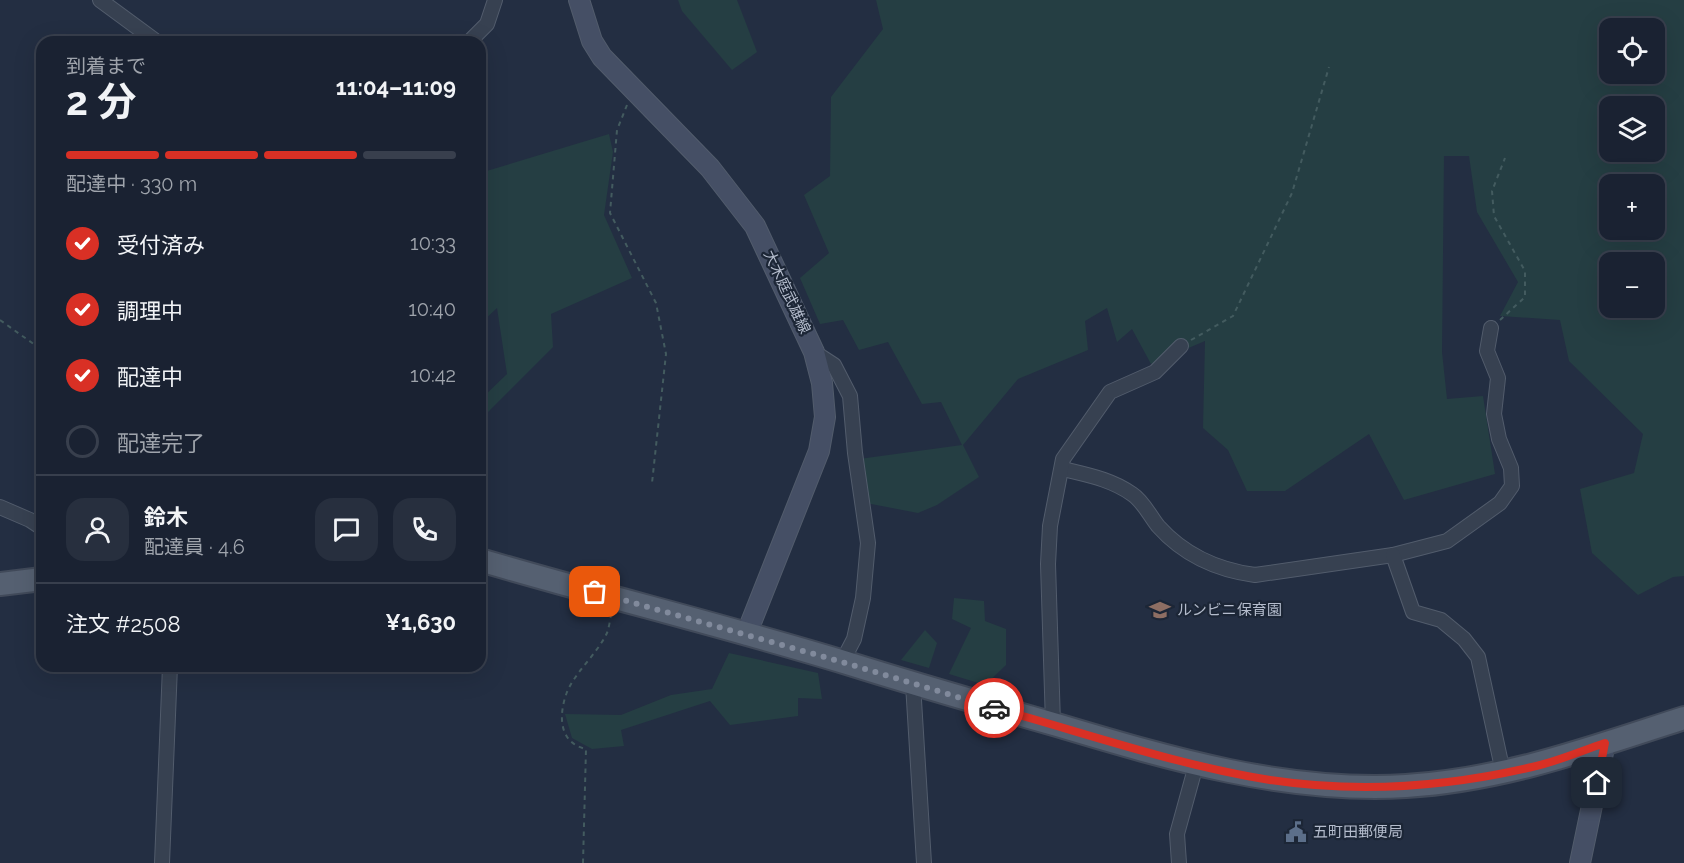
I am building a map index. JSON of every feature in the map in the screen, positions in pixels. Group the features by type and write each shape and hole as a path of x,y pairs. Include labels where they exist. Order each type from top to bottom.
{"main road":[{"name":"大木庭武雄線","path":"579,0 592,41 602,57 710,168 755,226 814,352 822,383 825,417 819,451 746,635"},
{"path":"486,562 1196,765 1271,780 1329,785 1403,786 1457,782 1533,767 1684,718"},
{"path":"0,584 36,580"},
{"path":"1580,863 1605,743"}],"street":[{"path":"100,0 149,36"},
{"path":"475,36 487,24 495,0"},
{"path":"1063,469 1110,481 1134,495 1160,527 1189,554 1235,572 1255,575 1393,555 1447,542 1500,503 1512,486 1511,468 1499,439 1494,414 1498,378 1487,351 1491,328"},
{"path":"1053,724 1048,564 1050,526 1063,469 1063,459 1110,392 1155,372 1181,346"},
{"path":"814,352 834,365 850,396 855,453 868,543 863,598 854,639 842,662"},
{"path":"0,507 36,524"},
{"path":"1393,555 1413,612 1441,620 1464,639 1478,657 1503,772"},
{"path":"162,863 170,672"},
{"path":"913,684 924,863"},
{"path":"1179,863 1177,834 1196,765"}],"path":[{"path":"1181,346 1233,316 1292,193 1329,67"},
{"path":"633,91 617,130 610,213 656,303 666,354 652,483"},
{"path":"1491,328 1525,297 1525,272 1494,216 1492,191 1505,158"},
{"path":"0,320 36,346"},
{"path":"583,863 586,749 574,746 565,738 561,726 567,692 608,632 615,597"}],"green space":[{"path":"678,0 737,0 757,52 732,70 682,11"},
{"path":"876,0 1684,0 1684,576 1673,577 1638,595 1592,553 1580,489 1634,473 1643,434 1569,361 1560,320 1500,316 1518,282 1477,212 1469,156 1444,156 1442,352 1447,399 1483,396 1495,474 1404,500 1369,434 1285,491 1247,491 1228,450 1203,428 1205,341 1151,364 1132,329 1117,342 1107,308 1085,321 1088,350 1018,379 963,445 979,477 937,505 918,513 866,503 859,459 962,445 941,402 922,404 888,342 859,350 843,320 820,324 800,278 829,253 804,195 830,176 831,97 883,29"},
{"path":"609,134 613,152 604,215 632,278 551,314 553,347 488,412 486,418 486,394 507,374 497,308 486,318 486,171"},
{"path":"954,598 984,601 985,621 1006,629 1006,665 985,685 949,674 971,628 952,619"},
{"path":"925,630 937,643 929,668 901,660"},
{"path":"729,653 818,673 822,699 798,698 798,716 730,725 710,701 621,730 624,746 592,749 572,738 565,714 621,715 671,695 712,689"}],"way so far":[{"path":"595,592 994,708"}],"place":[{"name":"ルンビニ保育園","path":"1160,610"},
{"name":"五町田郵便局","path":"1296,832"}],"route":[{"path":"994,708 1196,765 1271,780 1329,785 1403,786 1457,782 1533,767 1605,743 1597,783"}]}
